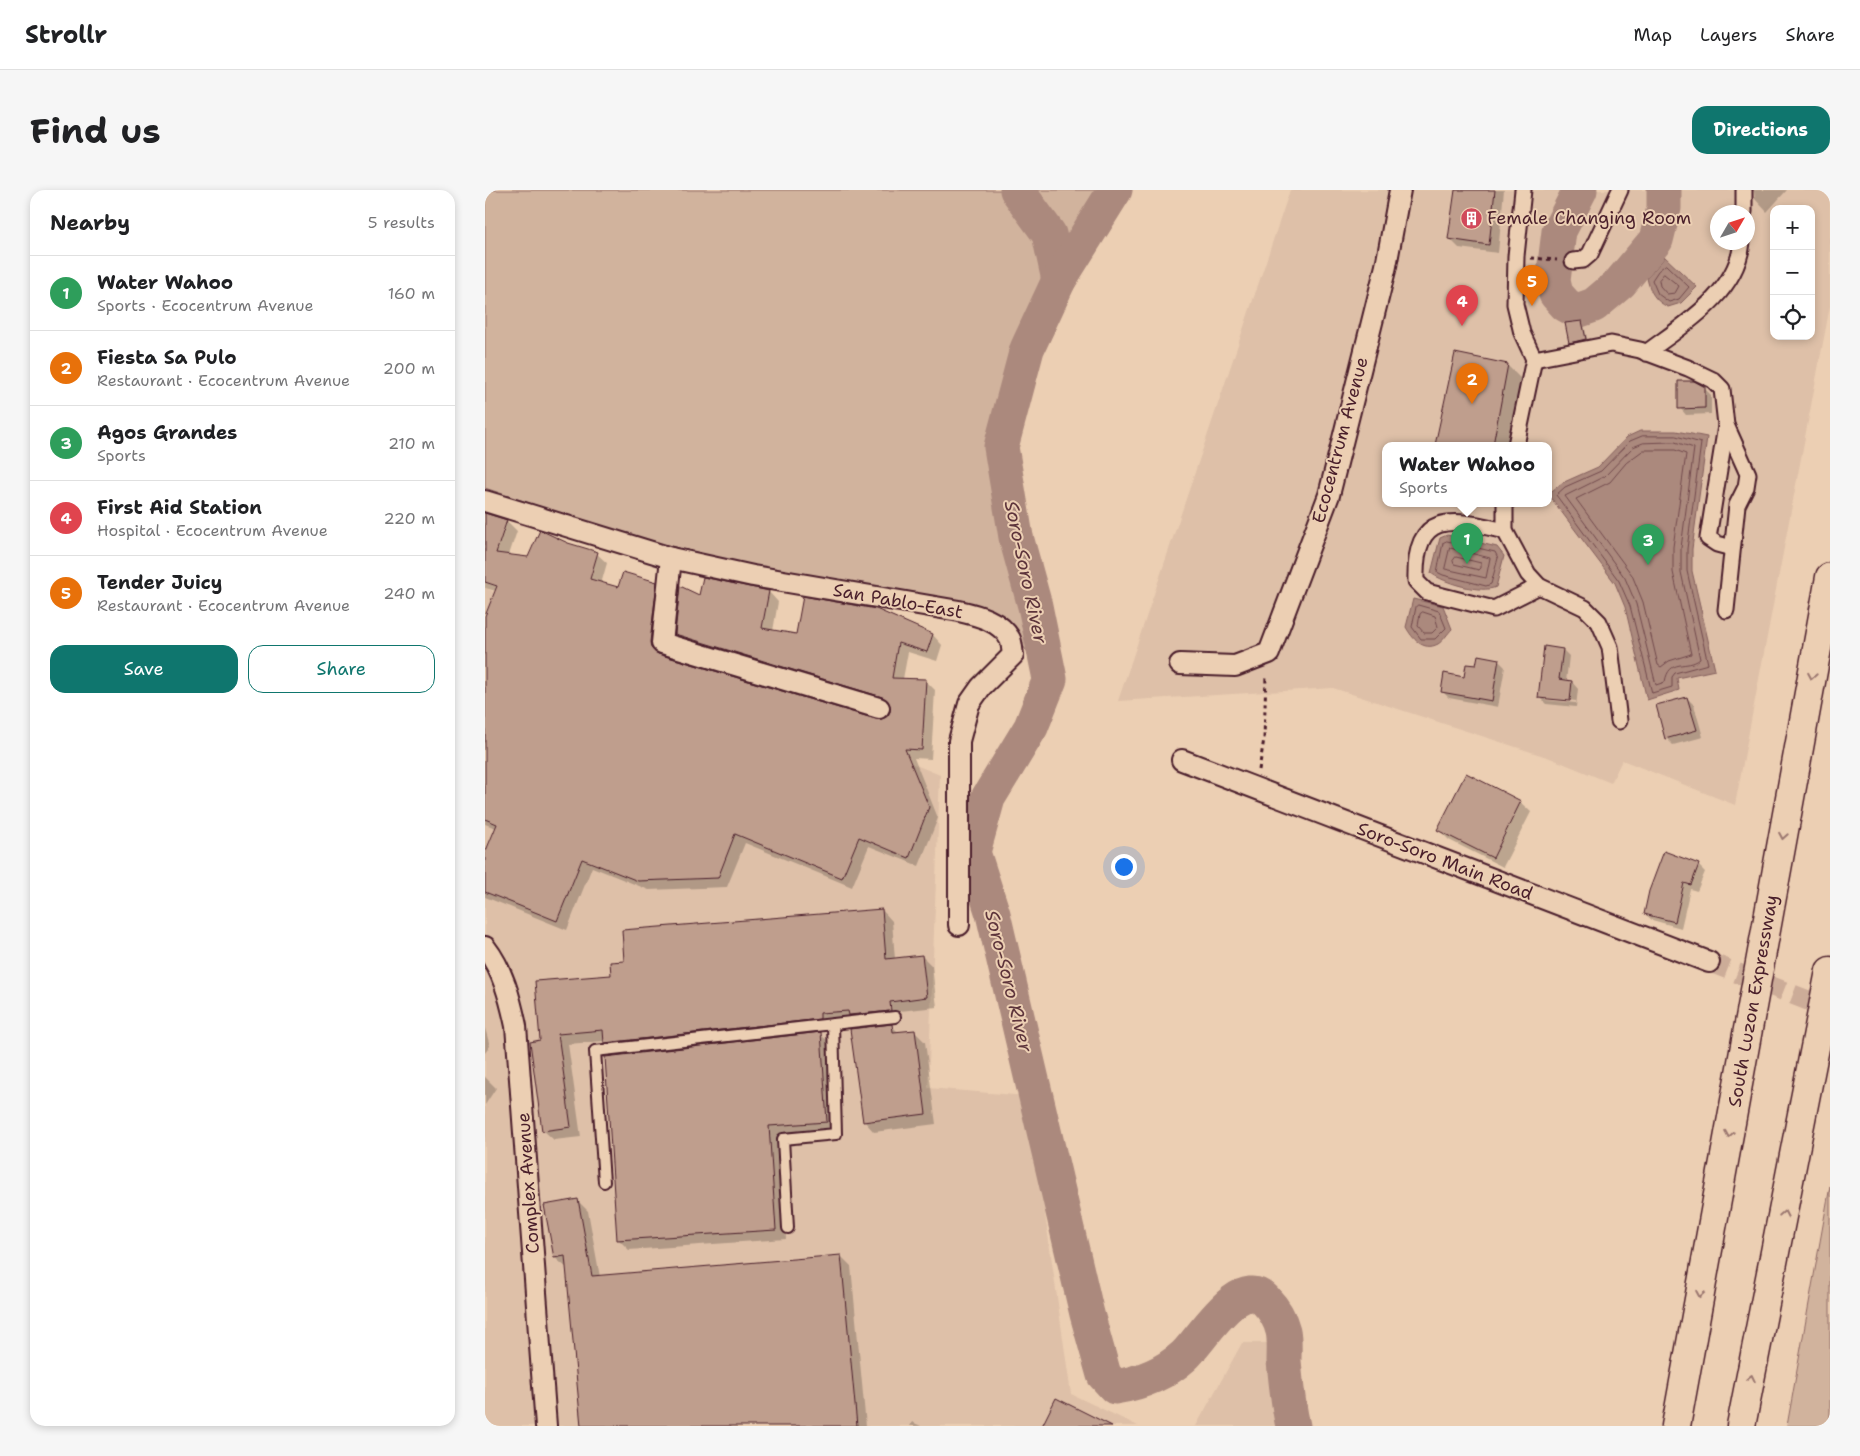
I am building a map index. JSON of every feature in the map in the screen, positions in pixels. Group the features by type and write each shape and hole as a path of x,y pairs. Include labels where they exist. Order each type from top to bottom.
{"highway":[{"name":"South Luzon Expressway","path":"1676,1426 1830,577"},
{"path":"1741,1426 1830,971"}],"street":[{"name":"Ecocentrum Avenue","path":"1269,653 1329,495 1386,266 1400,190"},
{"path":"1517,442 1534,359 1522,333 1515,304 1515,256 1523,190"},
{"path":"1573,261 1583,260 1589,254 1620,190"},
{"path":"1744,190 1744,205"},
{"path":"1646,352 1707,306 1732,274 1740,250"},
{"path":"1534,359 1611,344 1646,352 1713,380 1722,389 1726,425 1708,538 1717,544 1732,548"},
{"path":"1726,425 1748,474 1746,487 1737,504 1726,610"},
{"name":"San Pablo-East","path":"485,500 671,558 753,576 959,610 983,616 1010,640 1013,655 981,687 969,704 959,741 959,925"},
{"path":"1505,507 1505,531 1517,556 1539,586 1585,608 1599,622 1610,647 1619,721"},
{"path":"1505,531 1473,523 1450,522 1432,527 1423,537 1418,551 1415,581 1427,592 1494,609 1539,586"},
{"path":"671,558 662,643 879,708"},
{"path":"1180,664 1235,666 1269,653"},
{"name":"Soro-Soro Main Road","path":"1182,760 1709,962"},
{"name":"Complex Avenue","path":"485,947 500,972 510,998 516,1026 546,1426"}],"lane":[{"path":"603,1182 595,1052 895,1017"},
{"path":"788,1228 783,1139 836,1134 833,1024"}],"path":[{"path":"1515,256 1573,261"},
{"path":"1256,788 1264,739 1269,653"}],"shaded area":[{"path":"485,190 1115,190 1059,280 1027,349 1001,447 1016,537 1035,606 1050,679 1013,634 980,606 672,551 485,488"},
{"path":"1290,190 1830,190 1830,306 1735,805 1622,760 1611,783 1550,758 1333,688 1118,701"},
{"path":"485,588 940,775 928,1088 1028,1096 1071,1394 1138,1426 485,1426"},
{"path":"1830,1186 1830,1426 1787,1426"},
{"path":"1242,1343 1269,1343 1287,1426 1196,1426"}],"water":[{"path":"1665,257 1697,287 1681,303 1668,307 1654,295 1647,278"},
{"path":"1640,431 1676,431 1707,437 1692,549 1692,571 1715,670 1677,678 1679,690 1647,700 1625,607 1615,583 1552,499 1552,491 1562,483 1598,467 1627,437"},
{"path":"1447,535 1497,547 1504,556 1496,587 1489,589 1472,588 1445,580 1431,573 1440,538"},
{"path":"1413,599 1443,606 1452,629 1438,644 1428,646 1419,643 1406,627"}],"building":[{"name":"Female Changing Room","path":"1455,190 1495,190 1489,245 1448,239"},
{"path":"1582,321 1586,339 1569,343 1565,323"},
{"path":"1455,353 1508,364 1494,442 1436,442"},
{"path":"1678,381 1694,381 1705,387 1705,408 1678,409"},
{"path":"485,513 507,520 496,553 528,557 540,530 568,543 598,552 590,579 618,587 623,572 657,582 650,642 651,648 658,654 876,719 882,719 890,712 890,705 882,697 675,634 680,586 699,595 703,577 769,591 762,628 796,634 803,596 876,609 933,634 927,652 898,643 892,678 926,679 922,750 905,749 929,807 909,858 859,837 842,878 735,834 718,878 638,881 582,859 557,921 485,892 485,853 497,824 485,819 485,616 497,586 485,582"},
{"path":"1544,646 1563,649 1559,679 1572,681 1570,701 1538,698"},
{"path":"1478,655 1499,659 1492,701 1441,692 1444,673 1464,677 1466,664 1476,665"},
{"path":"1687,697 1697,730 1665,739 1656,705"},
{"path":"1466,773 1521,801 1493,858 1437,830"},
{"path":"1664,851 1699,864 1691,885 1684,883 1675,922 1644,914 1649,891"},
{"path":"882,909 886,959 922,955 927,997 890,1002 891,1011 849,1015 848,1011 820,1013 820,1019 604,1043 603,1030 558,1034 571,1127 542,1131 530,1042 540,1040 535,981 611,975 610,962 624,961 622,930"},
{"path":"892,1024 893,1032 915,1030 926,1114 863,1122 850,1029"},
{"path":"821,1032 827,1122 769,1126 776,1230 617,1240 605,1057"},
{"path":"578,1199 592,1276 841,1255 857,1426 581,1426 565,1256 554,1258 544,1205"},
{"path":"1056,1398 1112,1426 1042,1426"}],"waterway":[{"path":"1017,190 1049,234 1059,280"},
{"name":"Soro-Soro River","path":"1115,190 1059,280 1027,349 1001,447 1016,537 1035,606 1050,679 1031,727 988,798 973,852 993,914 1087,1314 1104,1375 1115,1387 1134,1383 1160,1373 1184,1356 1211,1324 1233,1302 1245,1295 1256,1294 1272,1307 1283,1331 1286,1386 1293,1426"},
{"path":"1580,190 1559,231 1553,281 1556,294 1566,305 1577,311 1594,305 1620,283 1656,240 1664,208 1664,190"}],"tunnel":[{"path":"1709,962 1830,1009"}],"place":[{"name":"Female Changing Room","path":"1471,218"},
{"name":"Tender Juicy","path":"1532,306"},
{"name":"First Aid Station","path":"1462,326"},
{"name":"Fiesta Sa Pulo","path":"1472,404"},
{"name":"Water Wahoo","path":"1467,564"},
{"name":"Agos Grandes","path":"1648,565"}]}
